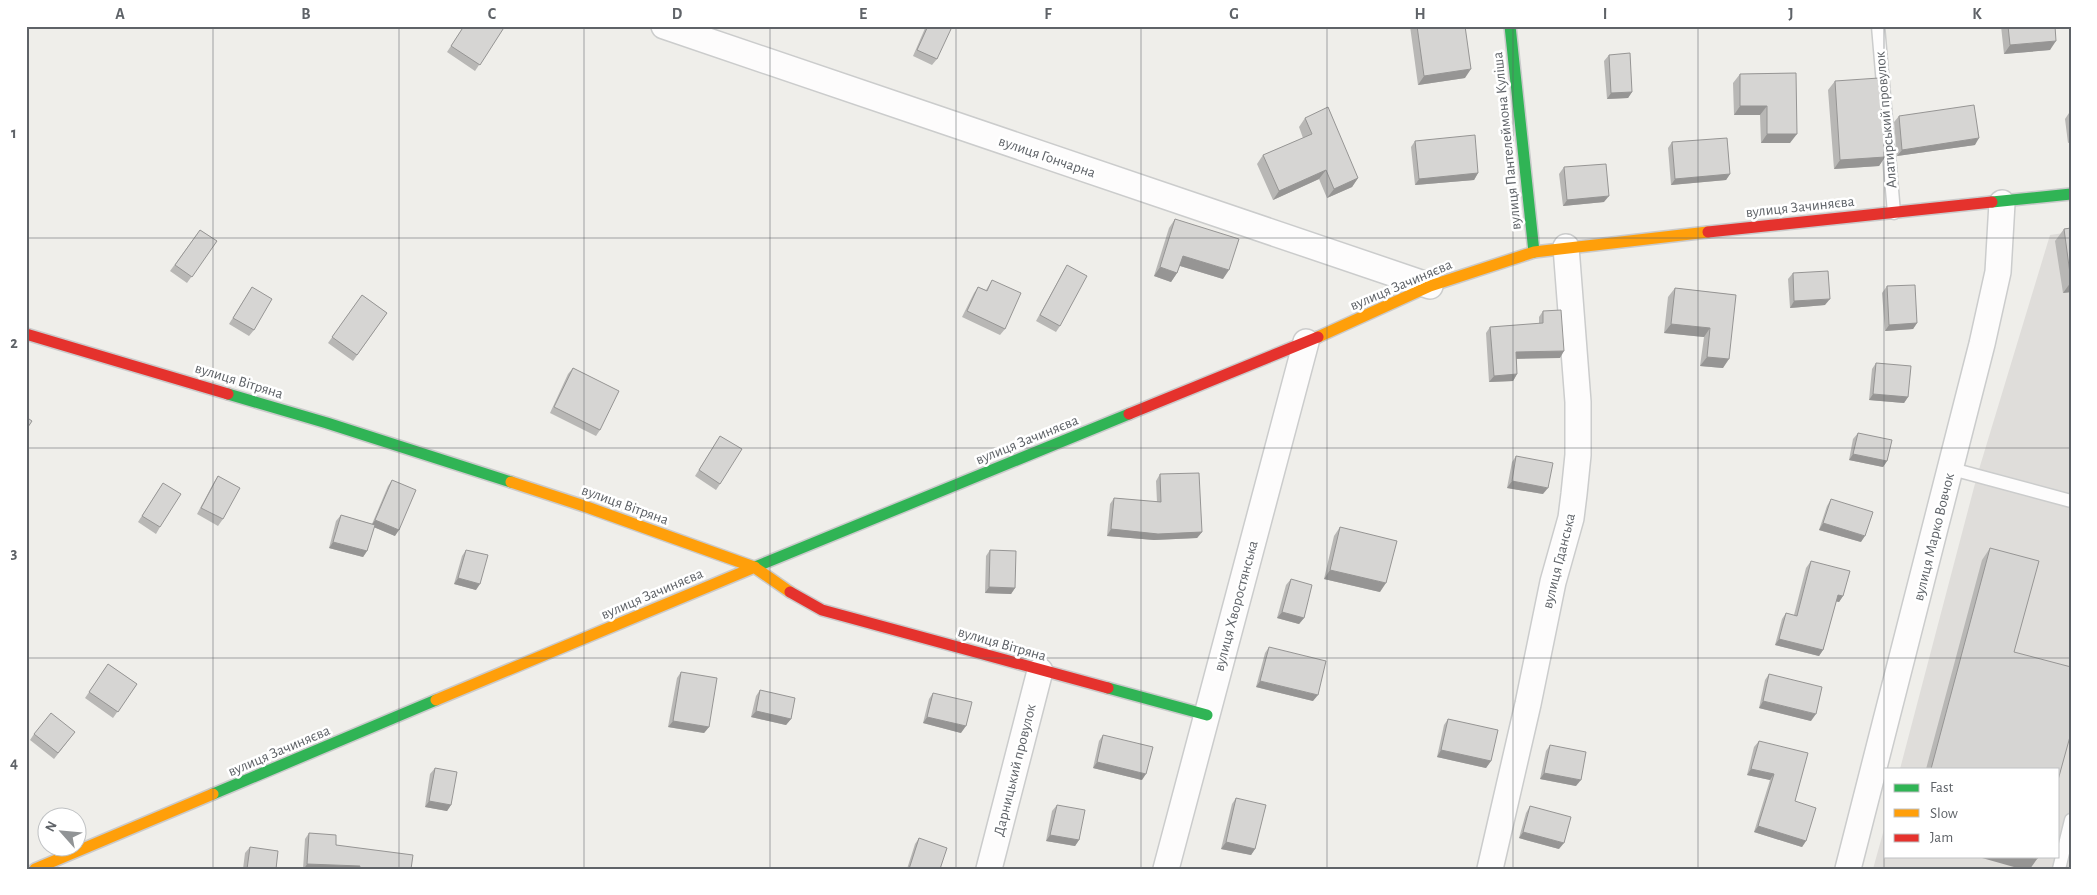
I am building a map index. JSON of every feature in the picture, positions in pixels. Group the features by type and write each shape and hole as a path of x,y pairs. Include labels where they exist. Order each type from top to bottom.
{"main road":[{"name":"вулиця Пантелеймона Куліша","path":"1510,26 1534,252"},
{"name":"вулиця Зачиняєва","path":"35,869 754,567 1306,342 1430,286 1534,252 1566,247 2002,203 2071,194"},
{"name":"вулиця Вітряна","path":"26,334 327,423 584,506 754,567 790,592 822,610 1207,715"}],"street":[{"name":"вулиця Гончарна","path":"664,26 1430,286"},
{"name":"вулиця Марко Вовчок","path":"1848,869 1952,469 1982,344 1998,272 2002,203"},
{"name":"вулиця Гданська","path":"1490,869 1528,704 1553,582 1571,518 1574,494 1578,455 1578,402 1566,247"},
{"name":"вулиця Хворостянська","path":"1166,869 1306,342"},
{"name":"Дарницький провулок","path":"989,869 1040,671"}],"lane":[{"name":"Алатирський провулок","path":"1878,26 1894,213"},
{"path":"1952,469 2071,501"},
{"path":"2059,869 2071,820"}],"shaded area":[{"path":"2071,232 2071,869 1873,869 1884,829 1884,858 2060,858 2060,768 1900,768 1977,476 2050,235"}],"building":[{"path":"464,26 505,26 480,65 451,46"},
{"path":"928,26 945,26 951,29 937,59 917,50"},
{"path":"1417,26 1465,26 1471,69 1424,76"},
{"path":"2008,26 2055,26 2056,41 2010,45"},
{"path":"1630,53 1632,92 1611,93 1609,55"},
{"path":"1796,73 1797,134 1767,134 1767,106 1740,106 1740,74"},
{"path":"1879,78 1882,116 1885,115 1887,149 1885,150 1885,157 1840,160 1835,81"},
{"path":"1974,105 1979,138 1902,150 1899,116"},
{"path":"1328,107 1358,178 1334,189 1326,170 1279,191 1263,155 1312,134 1305,118"},
{"path":"1475,135 1478,173 1419,179 1415,141"},
{"path":"1727,138 1730,174 1675,179 1672,142"},
{"path":"1606,164 1609,196 1567,200 1564,167"},
{"path":"1175,219 1239,239 1229,270 1183,256 1177,273 1160,267"},
{"path":"2071,228 2071,281 2064,229"},
{"path":"200,230 217,241 192,277 175,265"},
{"path":"1067,265 1087,276 1060,326 1040,315"},
{"path":"1828,271 1830,299 1794,301 1793,273"},
{"path":"992,280 1021,293 1005,329 967,311 978,287 987,291"},
{"path":"1915,285 1917,323 1889,325 1887,286"},
{"path":"252,287 272,299 254,330 233,318"},
{"path":"1675,288 1736,295 1729,359 1707,357 1710,328 1671,324"},
{"path":"362,295 387,313 357,355 332,337"},
{"path":"1561,310 1564,351 1516,352 1517,374 1494,376 1490,327 1543,323 1543,311"},
{"path":"1876,363 1911,366 1908,397 1873,394"},
{"path":"573,368 619,391 600,430 554,407"},
{"path":"26,417 32,421 26,430"},
{"path":"1858,433 1892,440 1887,461 1853,454"},
{"path":"720,436 742,449 720,484 699,470"},
{"path":"1516,456 1553,463 1548,488 1512,481"},
{"path":"1199,473 1202,532 1158,534 1111,529 1114,498 1161,502 1160,474"},
{"path":"218,476 240,488 223,519 201,508"},
{"path":"392,480 416,490 399,530 375,520"},
{"path":"163,483 181,494 160,527 142,516"},
{"path":"1831,499 1873,512 1865,536 1823,523"},
{"path":"341,515 375,525 367,551 333,542"},
{"path":"1340,527 1397,541 1386,583 1330,570"},
{"path":"1990,548 2039,561 2014,652 2071,667 2071,733 2060,773 2060,768 1931,768"},
{"path":"466,550 488,555 480,584 458,578"},
{"path":"990,550 1016,551 1015,588 989,587"},
{"path":"1811,561 1850,571 1843,596 1838,595 1823,650 1779,639 1786,613 1797,616"},
{"path":"1291,579 1312,585 1304,618 1282,612"},
{"path":"1269,647 1326,661 1318,695 1260,681"},
{"path":"108,664 137,684 118,712 89,692"},
{"path":"681,672 717,678 709,727 673,721"},
{"path":"1769,674 1822,687 1816,714 1763,701"},
{"path":"760,690 795,698 791,719 756,711"},
{"path":"933,693 972,702 966,726 927,717"},
{"path":"51,713 75,732 58,753 34,734"},
{"path":"1448,719 1498,730 1491,761 1441,750"},
{"path":"1103,735 1153,747 1146,774 1097,762"},
{"path":"1759,741 1808,753 1795,801 1816,808 1806,841 1758,826 1774,774 1751,769"},
{"path":"1550,745 1586,752 1581,780 1544,773"},
{"path":"435,768 457,772 451,805 429,801"},
{"path":"1236,798 1266,805 1255,849 1226,842"},
{"path":"1057,805 1085,810 1079,840 1050,835"},
{"path":"1530,806 1571,817 1564,843 1523,832"},
{"path":"309,833 336,835 336,845 413,855 411,869 359,869 360,866 307,864"},
{"path":"919,838 947,848 940,869 909,869"},
{"path":"250,847 278,851 276,869 247,869"}],"traffic: fast":[{"path":"1510,26 1534,252"},
{"path":"1992,202 2071,194"},
{"path":"228,394 327,423 511,482"},
{"path":"755,567 1129,414"},
{"path":"1108,688 1207,715"},
{"path":"213,794 436,700"}],"traffic: slow":[{"path":"1318,337 1430,286 1534,252 1708,232"},
{"path":"511,482 754,567 790,592"},
{"path":"436,700 755,567"},
{"path":"35,869 213,794"}],"traffic: jam":[{"path":"1708,232 1992,202"},
{"path":"26,334 228,394"},
{"path":"1129,414 1318,337"},
{"path":"790,592 822,610 1108,688"}]}
